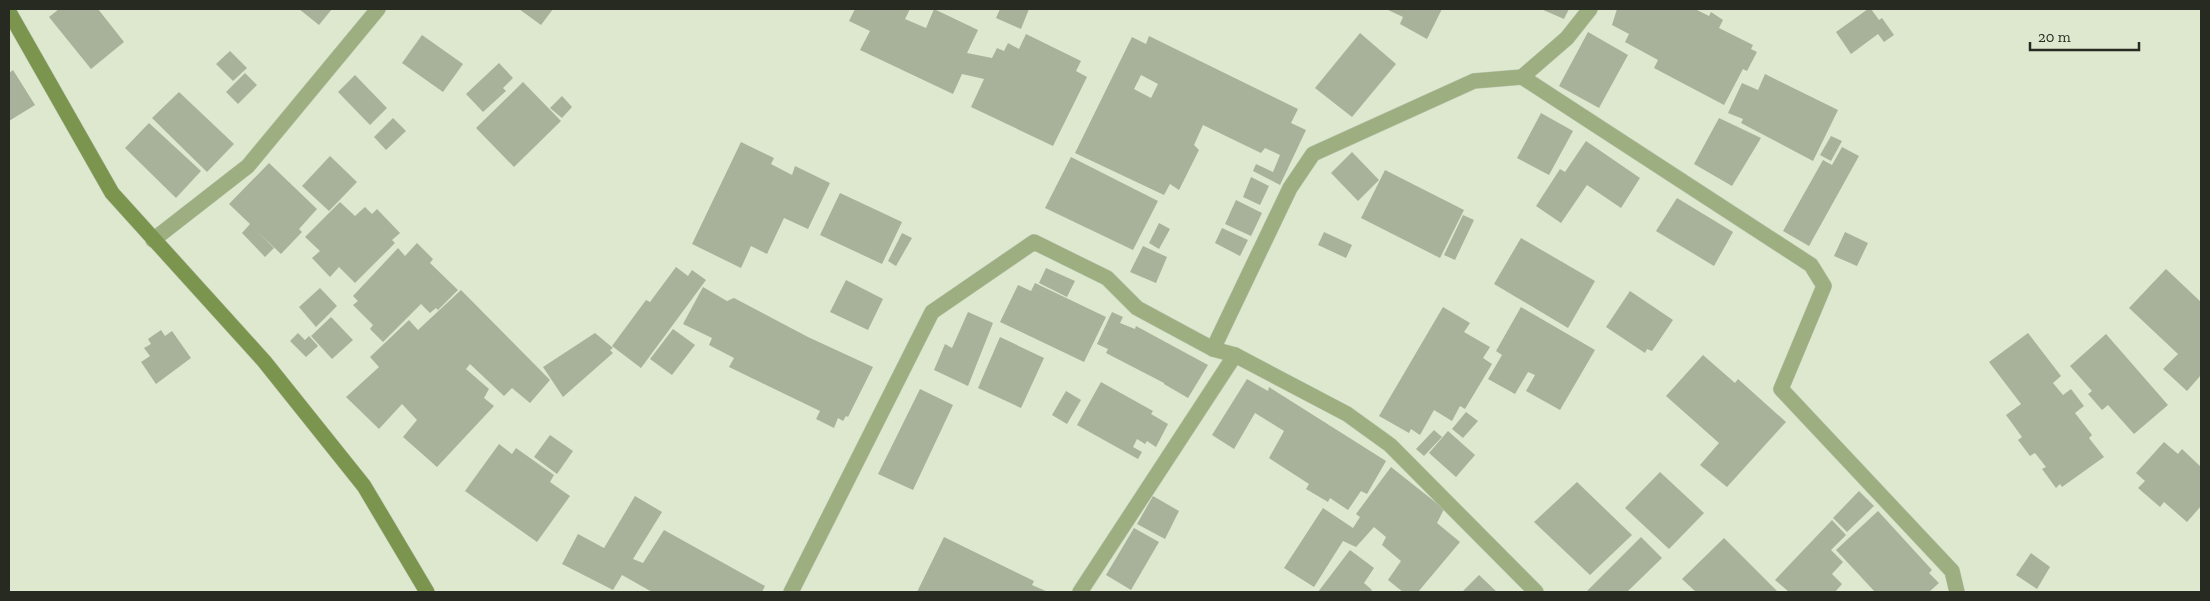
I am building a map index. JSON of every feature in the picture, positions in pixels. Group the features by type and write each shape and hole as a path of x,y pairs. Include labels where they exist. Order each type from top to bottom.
{"street":[{"path":"154,240 248,166 378,9"},
{"path":"1213,349 1290,188 1313,154 1474,81 1522,77 1567,38 1590,9"},
{"path":"9,12 112,193 264,361 364,486 427,592"},
{"path":"1522,77 1811,266 1824,286 1781,389 1952,571 1957,592"},
{"path":"791,592 932,312 1034,242 1107,278 1137,308 1213,349 1235,355 1347,414 1390,445 1536,592"},
{"path":"1080,592 1235,355"}],"building":[{"path":"59,9 98,9 124,42 91,69 49,17"},
{"path":"299,9 332,9 319,25"},
{"path":"519,9 553,9 541,25"},
{"path":"855,9 910,9 905,19 926,28 934,9 978,30 967,53 992,58 997,48 1004,51 1008,43 1019,49 1026,34 1081,61 1076,71 1087,77 1053,146 971,107 984,79 962,74 953,94 860,50 870,31 849,21"},
{"path":"1000,9 1029,9 1021,29 996,18"},
{"path":"1386,9 1442,9 1427,39 1400,24 1403,17"},
{"path":"1541,9 1569,9 1564,19"},
{"path":"1617,9 1695,9 1709,16 1711,12 1723,20 1719,28 1753,45 1751,49 1757,52 1747,71 1743,69 1724,105 1654,68 1658,60 1625,42 1629,34 1612,25"},
{"path":"1868,9 1871,9 1879,20 1882,18 1894,35 1884,42 1878,34 1851,54 1836,32"},
{"path":"1588,32 1628,55 1599,108 1559,86"},
{"path":"1360,33 1396,64 1352,117 1315,88"},
{"path":"422,35 463,64 443,92 402,63"},
{"path":"1149,36 1298,109 1291,123 1306,130 1280,185 1253,171 1256,164 1273,172 1280,155 1265,148 1261,153 1203,125 1194,145 1199,150 1179,190 1170,184 1164,195 1075,153 1132,37 1146,44","holes":["1141,75 1158,84 1151,98 1134,89"]},
{"path":"230,51 247,68 233,81 216,64"},
{"path":"499,63 513,78 503,88 506,91 483,112 466,94"},
{"path":"13,70 35,105 9,121 9,73"},
{"path":"245,73 257,85 238,104 226,92"},
{"path":"1765,74 1838,110 1813,161 1741,123 1743,119 1728,113 1742,83 1758,90"},
{"path":"355,75 387,108 370,125 338,92"},
{"path":"523,82 561,121 514,167 476,128"},
{"path":"179,92 234,144 207,172 152,118"},
{"path":"562,96 572,107 562,118 550,108"},
{"path":"1541,113 1573,131 1549,175 1517,158"},
{"path":"393,118 406,131 386,150 374,137"},
{"path":"1719,118 1761,138 1732,186 1694,164"},
{"path":"149,123 201,171 176,198 125,148"},
{"path":"1831,136 1842,141 1831,161 1820,155"},
{"path":"1586,141 1640,178 1621,208 1587,185 1561,223 1536,206 1560,169 1565,172"},
{"path":"741,142 774,158 771,164 792,175 795,166 830,183 808,229 784,218 767,254 751,246 741,268 692,244"},
{"path":"1842,147 1859,156 1809,246 1783,231 1823,160 1832,165"},
{"path":"1352,152 1379,180 1358,201 1331,173"},
{"path":"330,156 357,182 329,211 302,186"},
{"path":"1071,157 1158,201 1133,250 1045,208"},
{"path":"269,163 317,209 299,229 302,232 281,254 258,232 274,248 265,257 242,233 250,224 229,204"},
{"path":"1385,170 1464,210 1440,258 1361,218"},
{"path":"1251,177 1269,186 1260,205 1243,197"},
{"path":"840,193 902,222 882,264 820,235"},
{"path":"1677,198 1733,232 1714,266 1656,231"},
{"path":"1236,200 1262,213 1251,236 1225,224"},
{"path":"340,202 355,216 365,207 372,214 377,209 400,233 392,240 395,243 355,283 339,267 330,277 312,258 320,251 305,237"},
{"path":"1463,215 1474,220 1455,260 1444,255"},
{"path":"1159,223 1170,229 1159,249 1149,243"},
{"path":"1222,228 1248,240 1240,256 1215,243"},
{"path":"1324,232 1352,245 1346,258 1318,245"},
{"path":"1845,232 1868,243 1857,266 1834,256"},
{"path":"902,233 912,238 896,266 888,261"},
{"path":"1521,238 1595,281 1568,328 1494,284"},
{"path":"417,243 433,259 430,263 458,290 438,310 436,308 430,313 421,304 383,342 370,329 373,325 353,305 358,301 353,296 398,248 405,256"},
{"path":"1143,246 1167,257 1156,283 1130,272"},
{"path":"676,267 688,276 692,270 706,280 641,368 612,346 646,300 650,302"},
{"path":"1046,268 1075,281 1067,297 1039,283"},
{"path":"2166,269 2201,302 2201,375 2187,391 2163,369 2178,354 2129,308"},
{"path":"846,280 883,299 868,330 830,312"},
{"path":"1035,283 1106,317 1084,362 1000,322 1018,285 1031,291"},
{"path":"703,287 727,301 734,298 808,337 873,367 848,417 846,416 843,421 838,418 834,428 816,419 820,411 729,367 734,358 709,345 712,338 683,324"},
{"path":"320,288 337,306 316,327 299,307"},
{"path":"461,290 550,380 530,403 512,388 504,396 470,364 466,369 489,389 484,398 494,406 437,467 403,437 417,420 402,404 379,429 346,397 379,367 370,357 409,320 418,330"},
{"path":"1630,291 1673,320 1652,351 1647,349 1645,353 1606,327"},
{"path":"1443,307 1470,323 1464,332 1490,347 1483,358 1492,364 1465,409 1460,406 1452,421 1434,410 1420,435 1411,429 1409,433 1379,416"},
{"path":"1521,307 1595,350 1560,410 1526,391 1535,375 1528,372 1515,394 1488,379 1502,355 1496,351"},
{"path":"968,312 993,323 968,386 934,370 945,344 952,348"},
{"path":"1112,312 1123,317 1120,323 1135,329 1136,326 1208,365 1188,398 1164,383 1106,353 1108,349 1097,344"},
{"path":"331,317 353,340 332,359 311,336"},
{"path":"673,329 695,345 672,375 650,359"},
{"path":"161,330 165,336 172,331 191,358 156,384 141,362 150,356 144,348 151,344 148,339"},
{"path":"298,333 305,340 309,336 318,346 306,357 290,341"},
{"path":"595,333 613,348 610,350 613,353 563,397 543,367"},
{"path":"2028,333 2061,376 2053,383 2063,395 2071,389 2084,406 2075,413 2092,435 2089,438 2104,457 2062,487 2060,484 2056,488 2042,469 2046,467 2035,453 2030,456 2018,440 2022,437 2006,415 2021,404 1989,362"},
{"path":"2106,334 2168,405 2134,434 2108,405 2102,410 2088,394 2092,391 2070,366"},
{"path":"1000,337 1044,358 1021,408 978,388"},
{"path":"1703,355 1735,383 1738,379 1786,422 1727,487 1700,465 1719,443 1666,396"},
{"path":"1247,379 1268,391 1269,387 1386,461 1367,494 1361,491 1348,510 1330,498 1328,502 1306,489 1309,484 1269,458 1284,431 1255,413 1234,449 1212,435"},
{"path":"1101,382 1153,411 1151,414 1168,424 1156,447 1147,441 1145,444 1137,439 1133,447 1142,452 1138,459 1077,425"},
{"path":"920,389 953,405 913,490 878,474"},
{"path":"1066,391 1081,400 1067,424 1052,415"},
{"path":"1466,412 1478,421 1463,438 1452,429"},
{"path":"1434,430 1442,437 1424,456 1416,449"},
{"path":"1448,431 1475,455 1456,477 1429,453"},
{"path":"550,435 573,451 557,474 534,457"},
{"path":"2164,442 2178,454 2182,449 2201,467 2201,506 2187,522 2164,502 2160,507 2138,488 2145,481 2136,473"},
{"path":"499,444 512,454 516,448 554,475 550,482 570,496 537,542 465,491"},
{"path":"1391,467 1444,509 1437,523 1460,542 1418,592 1403,592 1388,580 1401,561 1382,545 1386,537 1374,527 1356,547 1343,541 1314,587 1284,568 1323,508 1353,528 1360,517 1356,514"},
{"path":"1660,472 1704,513 1669,549 1625,508"},
{"path":"1577,482 1632,535 1590,575 1534,522"},
{"path":"1859,491 1874,506 1847,532 1833,518"},
{"path":"635,496 662,512 633,559 643,563 664,530 765,586 762,592 652,592 622,575 613,590 562,564 578,534 604,548"},
{"path":"1153,496 1179,511 1165,539 1137,524"},
{"path":"1878,511 1932,570 1929,573 1939,583 1929,592 1875,592 1836,550"},
{"path":"1832,520 1846,535 1831,550 1843,562 1832,574 1842,584 1835,592 1789,592 1775,580"},
{"path":"1134,528 1159,542 1131,590 1106,575"},
{"path":"944,537 1034,581 1032,585 1048,592 917,592"},
{"path":"1641,537 1662,558 1627,592 1586,592"},
{"path":"1724,538 1778,592 1696,592 1682,579"},
{"path":"1350,550 1374,568 1364,583 1372,590 1370,592 1318,592"},
{"path":"2031,553 2050,567 2037,589 2016,575"},
{"path":"1479,575 1497,592 1462,592"}]}
